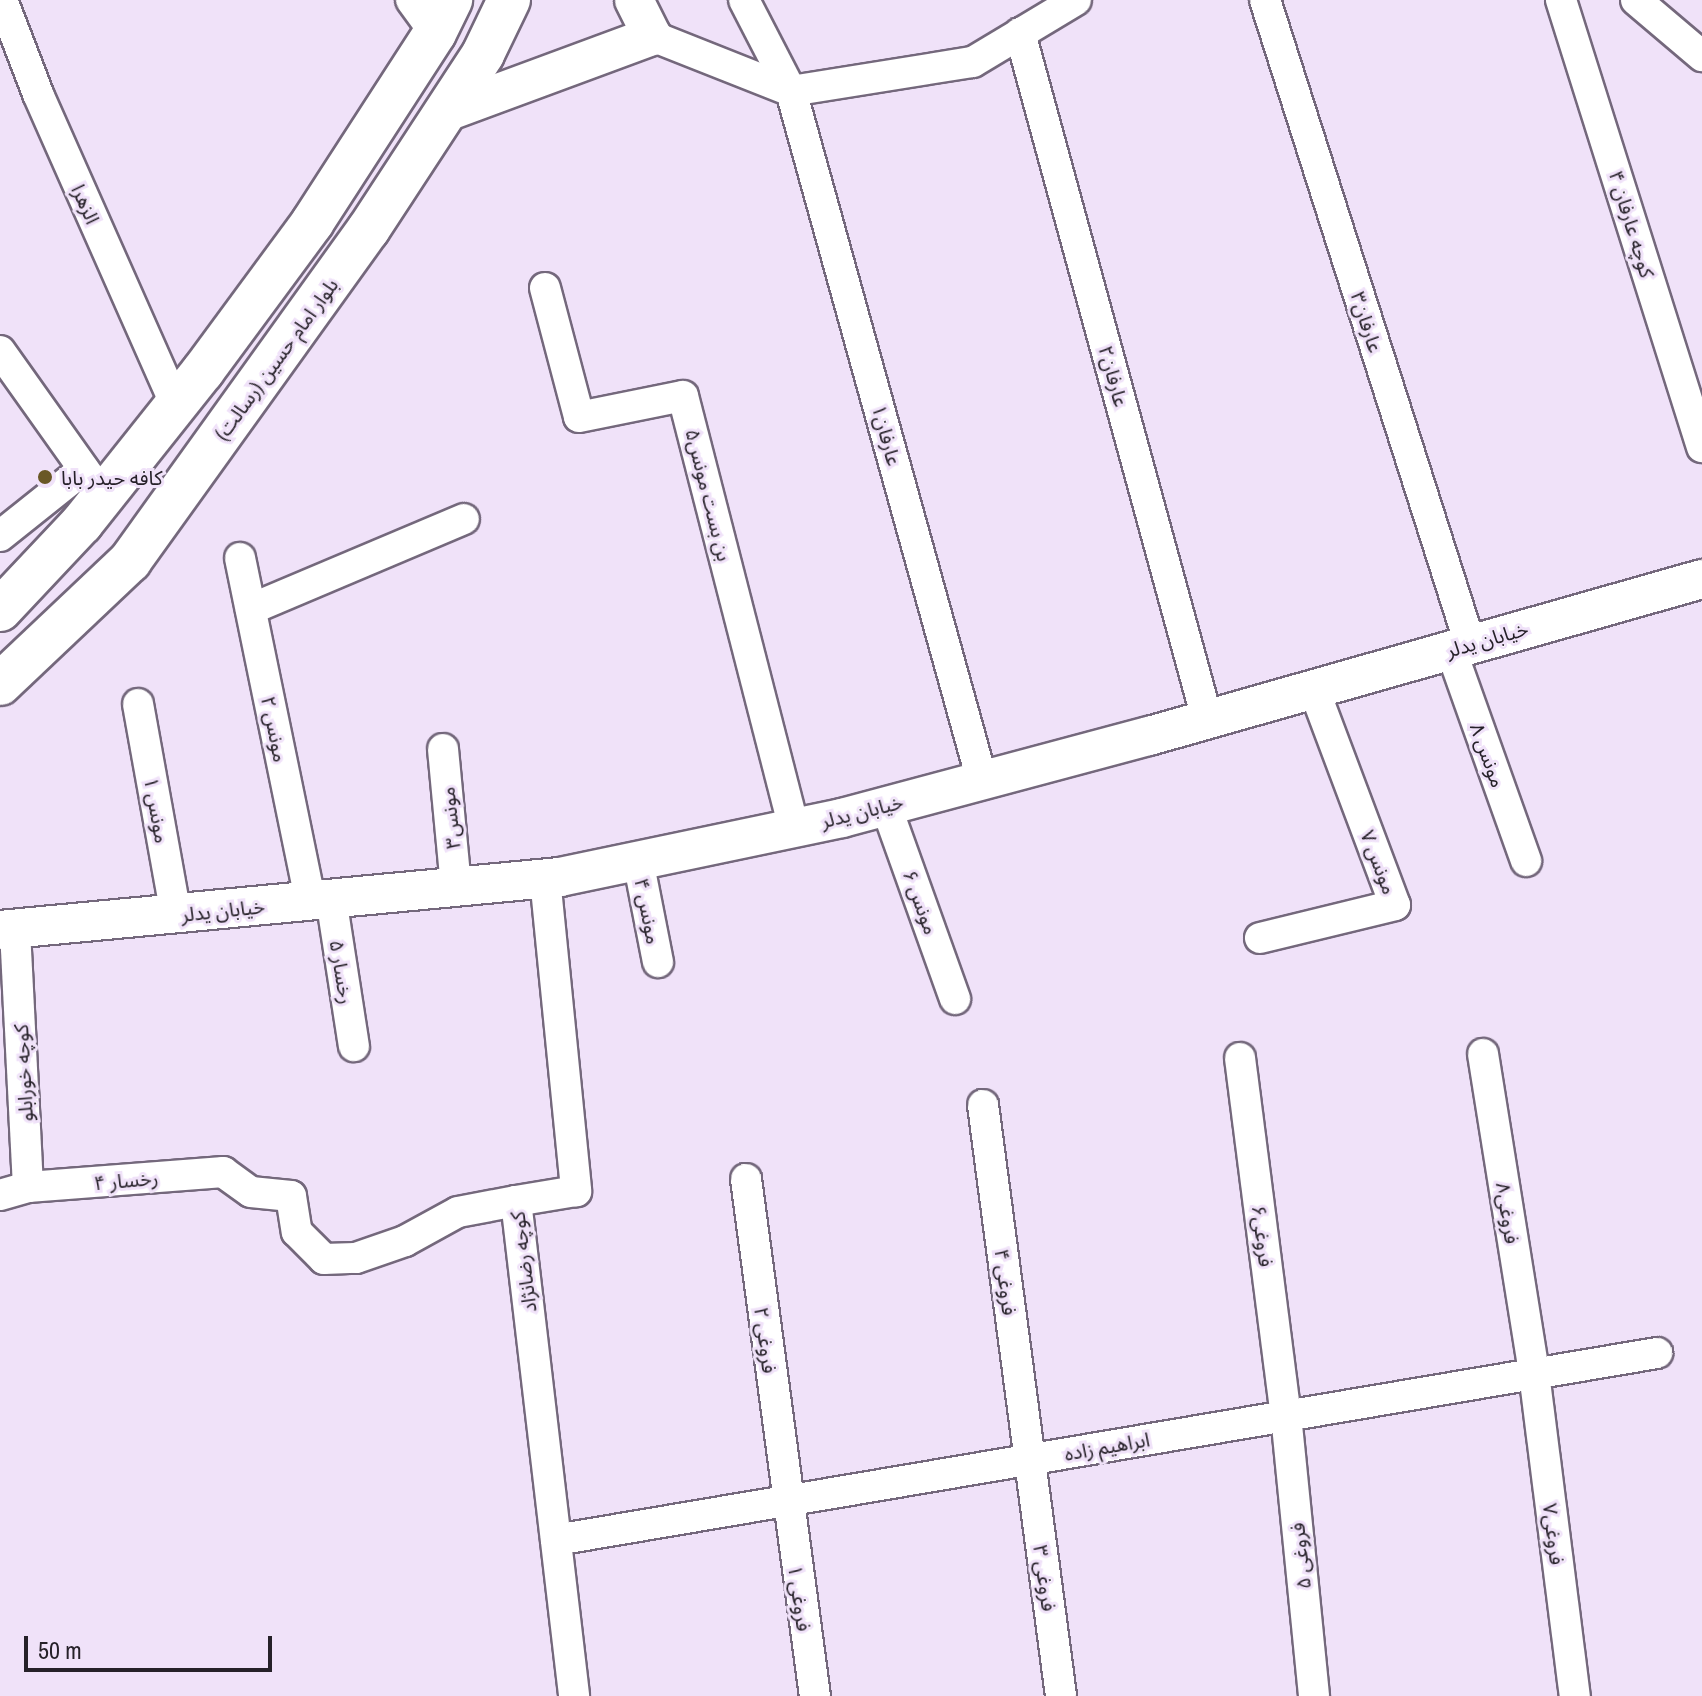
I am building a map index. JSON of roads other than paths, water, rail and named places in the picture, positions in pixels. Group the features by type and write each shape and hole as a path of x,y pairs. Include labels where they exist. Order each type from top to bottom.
{"main road":[{"name":"بلوار امام حسین (رسالت)","path":"0,684 130,561 368,230 483,54 509,0"},
{"path":"0,610 93,483 176,405 312,223 443,17"}],"street":[{"name":"الزهرا","path":"2,0 38,94 176,405"},
{"path":"411,0 443,17"},
{"path":"634,0 652,36 791,91 973,62 1065,3"},
{"name":"عارفان۱","path":"744,0 791,91 982,780"},
{"name":"عارفان۳","path":"1265,0 1460,647"},
{"name":"کوچه عارفان ۴","path":"1561,0 1702,447"},
{"path":"1636,0 1702,56"},
{"name":"عارفان۲","path":"1020,33 1207,719"},
{"path":"444,113 652,36"},
{"name":"بن بست مونس۵","path":"545,288 579,417 683,396 794,828"},
{"path":"0,351 93,483 0,536"},
{"path":"251,609 464,519"},
{"name":"مونس ۲","path":"240,558 320,899"},
{"name":"خیابان یدلر","path":"8,930 545,878 794,828 1207,719 1702,579"},
{"name":"مونس ۸","path":"1460,647 1526,861"},
{"name":"مونس ۷","path":"1260,938 1395,905 1314,689"},
{"name":"مونس ۱","path":"138,704 176,915"},
{"name":"مونس۳","path":"443,749 456,886"},
{"name":"مونس ۶","path":"886,806 955,999"},
{"name":"مونس ۴","path":"638,860 658,962"},
{"name":"کوچه رضانژاد","path":"545,878 576,1191 516,1201 574,1696"},
{"name":"رخسار ۵","path":"320,899 354,1046"},
{"name":"کوچه خورابلو","path":"8,930 14,1191"},
{"name":"فروغی۸","path":"1483,1054 1534,1373"},
{"name":"فروغی۶","path":"1240,1058 1286,1415"},
{"name":"فروغی ۴","path":"983,1105 1029,1459"},
{"name":"رخسار ۴","path":"14,1191 223,1172 251,1192 291,1196 297,1232 324,1259 356,1258 405,1241 458,1212 516,1201"},
{"name":"فروغی ۲","path":"746,1179 786,1501"},
{"name":"ابراهیم زاده","path":"556,1540 1657,1353"},
{"name":"فروغی۷","path":"1534,1373 1575,1696"},
{"name":"فروغی ۵","path":"1286,1415 1314,1696"},
{"name":"فروغی ۳","path":"1029,1459 1061,1696"},
{"name":"فروغی ۱","path":"786,1501 815,1696"}],"place":[{"name":"کافه حیدر بابا","path":"45,477"}]}
